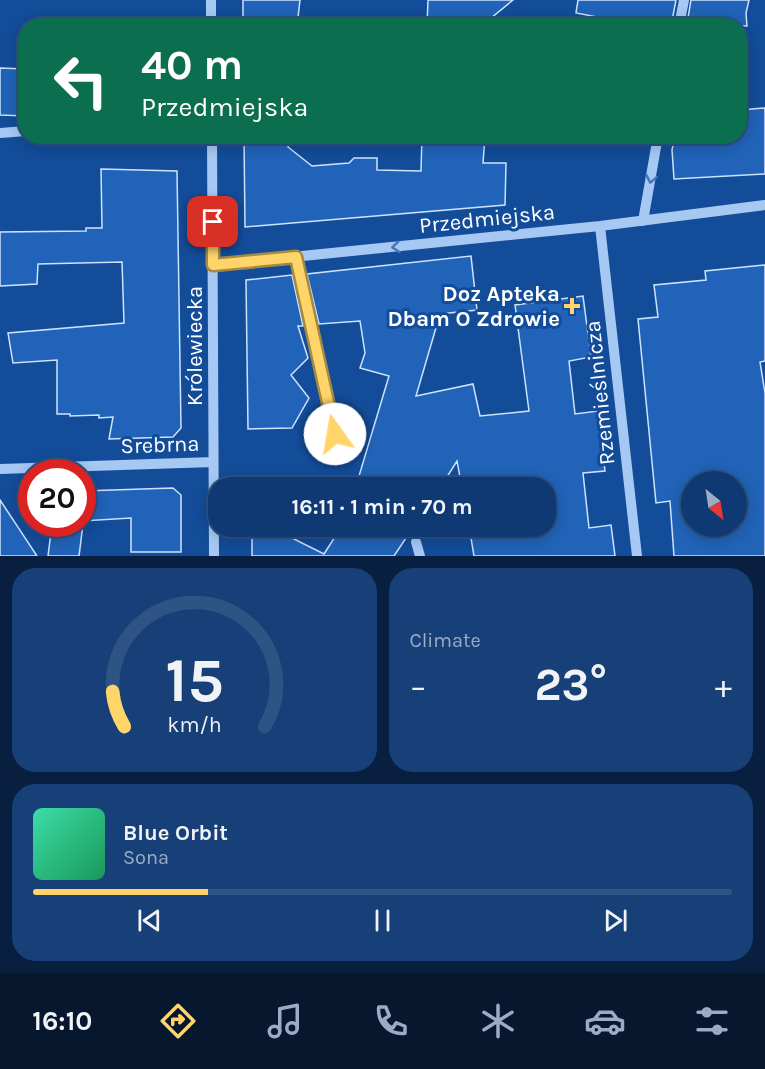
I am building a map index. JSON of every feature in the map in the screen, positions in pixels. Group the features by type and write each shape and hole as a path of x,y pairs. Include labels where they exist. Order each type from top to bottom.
{"street":[{"path":"211,0 211,18"},
{"path":"681,18 684,0"},
{"path":"0,133 18,132"},
{"name":"Królewiecka","path":"212,144 214,477"},
{"path":"643,221 657,144"},
{"name":"Przedmiejska","path":"213,265 600,226 765,205"},
{"name":"Rzemieślnicza","path":"600,226 637,556"},
{"path":"296,257 335,434"},
{"name":"Srebrna","path":"0,470 213,462"},
{"name":"Królewiecka","path":"214,556 215,537"},
{"path":"416,542 420,556"}],"building":[{"path":"243,0 300,0 298,18 243,18"},
{"path":"428,0 513,0 491,18 427,18"},
{"path":"578,0 676,0 673,18 602,18 576,13"},
{"path":"691,0 749,0 746,18 688,18"},
{"path":"0,68 18,69 18,116 0,115"},
{"path":"765,108 765,174 674,179 673,144 747,144 747,109"},
{"path":"244,144 288,144 288,147 312,166 349,163 354,158 377,158 377,170 421,171 422,144 484,144 483,163 506,163 505,205 245,227"},
{"path":"101,169 177,171 181,428 173,437 109,439 113,417 57,414 57,360 13,363 8,333 124,323 122,262 38,264 37,284 0,286 0,232 86,231 86,228 102,228"},
{"path":"471,256 477,310 440,314 416,396 473,384 480,416 529,411 515,305 583,296 591,357 569,361 575,414 598,411 605,471 583,473 589,528 611,525 615,556 474,556 471,537 556,537 556,477 460,477 457,461 447,477 359,476 389,376 360,368 365,353 360,321 319,324 307,274"},
{"path":"765,265 765,361 760,362 765,393 765,556 674,556 670,501 656,503 638,319 658,317 654,285 706,280 705,271"},
{"path":"292,275 303,326 298,326 308,358 291,375 309,398 292,428 248,429 246,280"},
{"path":"173,488 181,495 181,552 131,552 131,518 96,520 96,491"},
{"path":"0,500 18,527 18,537 24,537 37,556 0,556"},
{"path":"50,537 81,537 79,556 48,556"},
{"path":"252,537 290,537 324,554 335,537 407,537 394,556 252,556"}],"place":[{"name":"Doz Apteka Dbam O Zdrowie","path":"572,306"}],"route":[{"path":"213,222 213,265 296,257 335,434"}]}
